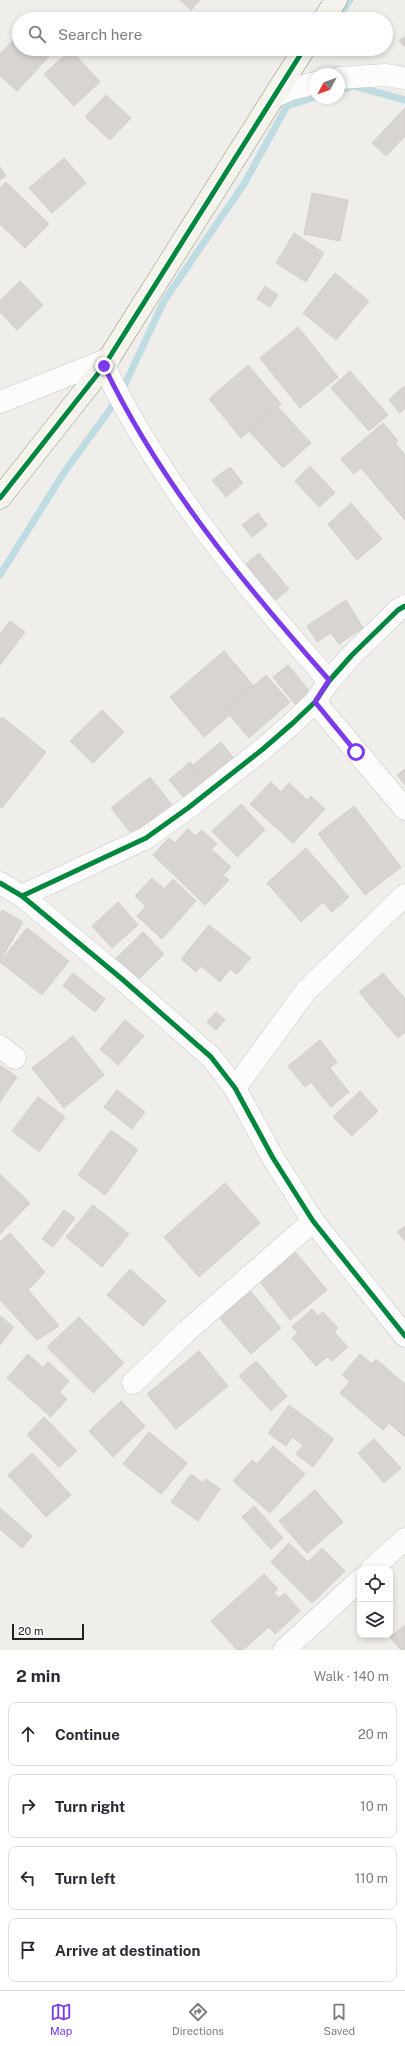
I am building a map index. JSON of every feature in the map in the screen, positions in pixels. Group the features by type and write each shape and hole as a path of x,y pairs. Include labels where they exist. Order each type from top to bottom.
{"street":[{"path":"328,12 336,0"},
{"path":"0,498 107,362 300,56"},
{"path":"345,78 385,75 405,78"},
{"path":"275,96 291,89 309,85"},
{"path":"0,402 107,362"},
{"path":"107,362 119,397 147,446 181,496 236,572 329,680"},
{"path":"22,896 146,838 263,749 315,702 329,680 352,654 398,610 405,606"},
{"path":"315,702 405,809"},
{"path":"0,882 22,896 122,979 211,1057 235,1088 273,1158 313,1221 405,1336"},
{"path":"235,1088 306,992 405,896"},
{"path":"133,1383 187,1331 313,1221"},
{"path":"375,1566 405,1539"},
{"path":"284,1650 357,1583"}],"building":[{"path":"180,0 200,0 191,10"},
{"path":"405,36 405,47 399,41"},
{"path":"12,41 12,56 50,56 17,91 0,76 0,54"},
{"path":"64,56 76,56 100,82 74,106 44,74"},
{"path":"106,95 131,118 110,140 85,117"},
{"path":"405,108 405,136 386,156 372,143"},
{"path":"64,158 86,183 52,213 29,188"},
{"path":"0,167 6,176 0,180"},
{"path":"6,182 49,224 25,248 0,224 0,188"},
{"path":"312,193 348,200 340,241 304,234"},
{"path":"294,233 324,253 306,282 276,263"},
{"path":"335,273 369,301 336,340 303,313"},
{"path":"20,281 43,305 17,330 0,312 0,301"},
{"path":"265,286 278,295 270,307 257,299"},
{"path":"298,327 338,377 300,408 260,358"},
{"path":"248,365 281,404 241,438 209,399"},
{"path":"350,371 388,415 369,431 331,388"},
{"path":"404,386 405,408 400,413 389,400"},
{"path":"277,406 311,443 283,468 249,431"},
{"path":"383,423 398,441 395,443 405,455 405,520 361,468 354,474 341,459"},
{"path":"310,466 335,493 319,507 295,481"},
{"path":"230,467 243,483 226,497 212,480"},
{"path":"351,503 382,539 357,560 328,524"},
{"path":"258,513 267,525 252,537 242,525"},
{"path":"259,553 289,589 274,601 244,566"},
{"path":"346,600 363,628 339,644 331,633 317,642 307,626"},
{"path":"10,621 25,632 0,665 0,634"},
{"path":"224,651 258,691 204,737 170,697"},
{"path":"288,665 319,703 304,715 273,677"},
{"path":"266,675 290,702 249,738 225,710"},
{"path":"102,710 124,732 93,763 70,741"},
{"path":"2,717 46,752 2,808 0,806 0,720"},
{"path":"221,742 238,764 211,787 193,765"},
{"path":"190,762 209,784 188,802 169,780"},
{"path":"405,769 405,785 397,775"},
{"path":"150,777 173,806 135,838 111,808"},
{"path":"271,782 281,792 289,783 307,800 311,796 325,809 293,843 250,804"},
{"path":"241,804 265,830 237,857 212,831"},
{"path":"354,806 401,867 365,895 318,834"},
{"path":"188,829 195,836 202,830 217,844 211,849 231,867 223,875 229,880 205,905 153,855 169,838 175,843"},
{"path":"306,848 349,897 332,912 323,902 301,922 267,883"},
{"path":"152,878 164,889 173,879 196,901 162,939 137,916 146,906 135,896"},
{"path":"118,902 138,925 112,948 92,926"},
{"path":"2,910 23,922 0,961 0,914"},
{"path":"209,925 251,958 237,974 230,969 220,982 201,966 196,972 181,959"},
{"path":"27,928 69,961 42,995 0,962"},
{"path":"143,932 164,954 133,985 111,963"},
{"path":"73,973 105,999 95,1012 63,986"},
{"path":"383,973 405,999 405,1032 398,1038 359,992"},
{"path":"216,1012 225,1020 216,1030 207,1022"},
{"path":"125,1020 144,1036 118,1065 100,1049"},
{"path":"73,1036 104,1075 64,1108 32,1068"},
{"path":"320,1040 337,1062 330,1068 349,1092 331,1107 311,1082 305,1087 288,1066"},
{"path":"0,1065 17,1077 0,1102"},
{"path":"117,1090 145,1112 132,1129 104,1107"},
{"path":"360,1091 378,1111 352,1136 333,1117"},
{"path":"38,1097 65,1117 39,1152 12,1131"},
{"path":"111,1130 138,1150 105,1195 78,1175"},
{"path":"0,1174 30,1203 0,1234"},
{"path":"225,1183 260,1223 199,1277 164,1237"},
{"path":"93,1205 129,1234 102,1267 66,1237"},
{"path":"64,1210 75,1218 53,1247 42,1239"},
{"path":"405,1226 405,1241 397,1232"},
{"path":"10,1233 45,1272 28,1290 59,1326 37,1340 0,1300 0,1242"},
{"path":"292,1248 327,1290 290,1320 257,1278"},
{"path":"130,1269 166,1301 143,1326 107,1295"},
{"path":"247,1287 281,1328 251,1354 216,1314"},
{"path":"312,1309 318,1316 323,1312 338,1328 334,1332 348,1347 332,1361 327,1357 316,1366 292,1338 298,1333 292,1327"},
{"path":"0,1316 14,1327 0,1345"},
{"path":"79,1317 124,1363 93,1393 47,1347"},
{"path":"199,1351 228,1386 176,1429 147,1394"},
{"path":"28,1354 43,1368 48,1362 69,1381 59,1392 67,1399 51,1417 7,1378"},
{"path":"360,1354 372,1364 376,1359 405,1384 405,1437 389,1423 383,1430 340,1393 350,1381 342,1375"},
{"path":"256,1361 287,1396 271,1411 239,1376"},
{"path":"121,1401 145,1426 113,1457 89,1431"},
{"path":"289,1405 334,1439 313,1467 296,1454 303,1445 292,1437 286,1446 268,1433"},
{"path":"44,1417 77,1451 59,1467 27,1435"},
{"path":"149,1432 187,1463 161,1494 123,1464"},
{"path":"374,1439 401,1468 384,1483 358,1453"},
{"path":"273,1446 305,1474 270,1513 233,1481 252,1460 257,1464"},
{"path":"32,1453 71,1495 46,1517 8,1475"},
{"path":"191,1474 203,1483 206,1479 220,1489 198,1521 171,1502"},
{"path":"315,1490 343,1522 307,1553 279,1521"},
{"path":"254,1506 283,1538 271,1549 242,1517"},
{"path":"0,1508 32,1536 22,1548 0,1529"},
{"path":"289,1543 308,1562 322,1548 345,1571 312,1603 271,1562"},
{"path":"264,1574 278,1589 274,1593 279,1598 285,1593 300,1611 275,1634 269,1627 243,1650 237,1650 211,1621"},
{"path":"405,1625 405,1650 401,1650 391,1638 393,1638 393,1635"}],"waterway":[{"path":"342,12 350,0"},
{"path":"345,88 354,86 405,100"},
{"path":"0,575 63,474 119,397 164,301 244,184 287,106 290,94"},
{"path":"287,106 309,99"}],"cycle path":[{"path":"0,498 104,366 300,56"},
{"path":"22,896 146,838 188,808 263,749 294,722 315,702 329,681 352,655 398,610 405,606"},
{"path":"0,883 22,896 122,979 211,1057 235,1088 273,1158 313,1221 405,1336"}],"route":[{"path":"104,366 119,397 147,446 181,496 236,572 329,680 315,702 356,752"}]}
